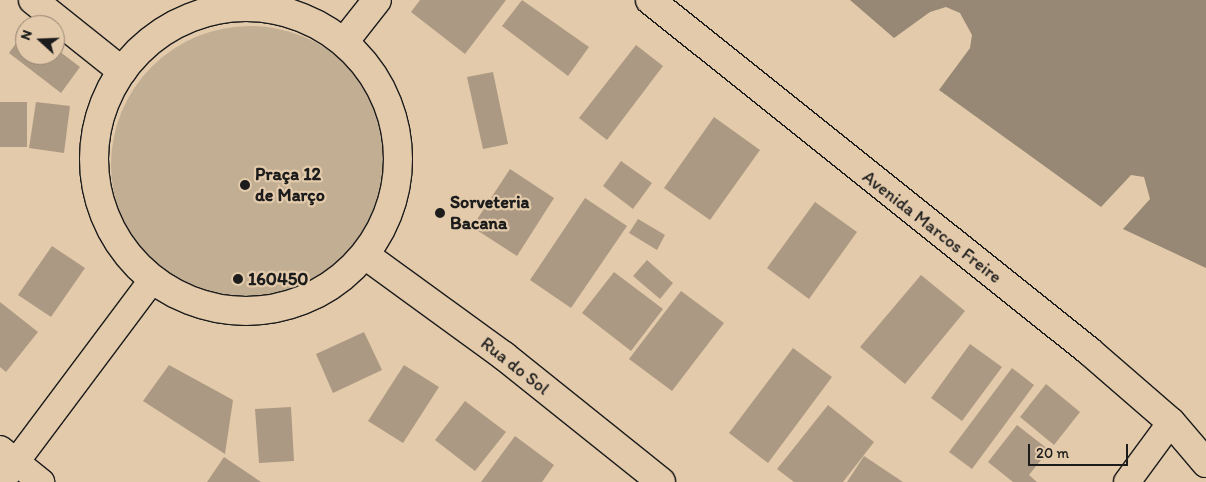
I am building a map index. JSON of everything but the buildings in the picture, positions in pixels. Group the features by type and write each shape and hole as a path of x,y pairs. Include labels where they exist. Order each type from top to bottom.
{"main road":[{"path":"33,0 122,71"},
{"path":"344,42 377,0"},
{"name":"Avenida Marcos Freire","path":"650,0 1089,351 1171,422 1206,463"},
{"path":"269,8 296,15 321,26 344,42 378,82 396,131 398,157 392,200 379,233 365,255 336,282 302,302 263,311 214,308 186,300 152,280 131,260 115,236 102,210 96,182 94,153 98,124 108,96 122,71 162,32 187,19 213,10 269,8"},
{"name":"Rua do Sol","path":"365,255 504,356 661,482"}],"street":[{"path":"41,482 6,464 152,280"},
{"path":"1127,482 1171,422"}],"shaded area":[{"path":"850,0 1206,0 1206,268 1123,229 1150,199 1144,177 1131,175 1101,207 939,90 970,48 972,35 960,13 946,7 930,12 894,38"},
{"path":"250,26 277,29 303,37 327,50 348,67 365,88 378,112 386,138 389,165 386,192 378,218 365,242 348,263 327,280 303,293 277,301 250,304 223,301 197,293 173,280 152,263 135,242 122,218 114,192 111,165 114,138 122,112 135,88 152,67 173,50 197,37 223,29"}],"place":[{"name":"Praça 12 de Março","path":"245,185"},
{"name":"Sorveteria Bacana","path":"440,213"},
{"name":"160450","path":"238,279"}]}
